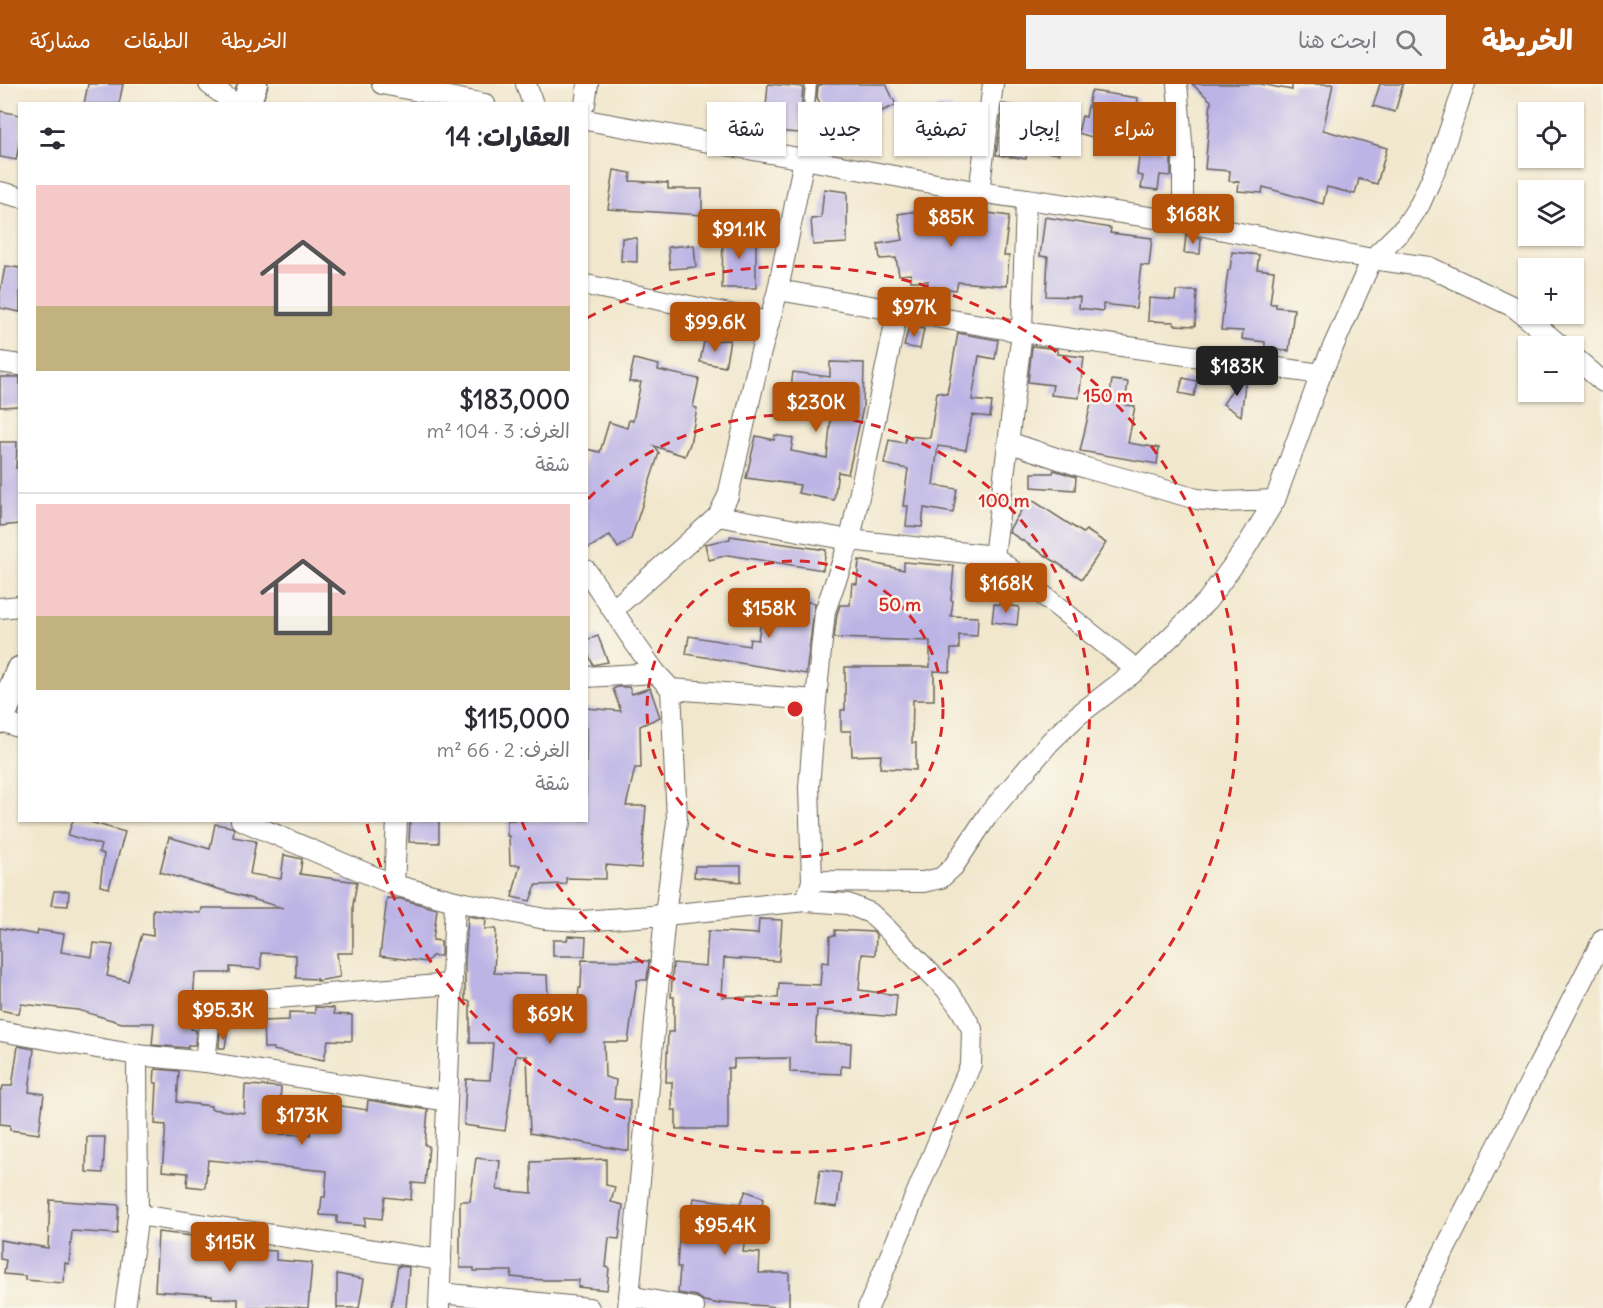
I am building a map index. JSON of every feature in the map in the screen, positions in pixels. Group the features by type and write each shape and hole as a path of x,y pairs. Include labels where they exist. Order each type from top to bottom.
{"street":[{"path":"209,84 232,102"},
{"path":"247,102 253,84"},
{"path":"382,84 475,102"},
{"path":"526,84 532,102"},
{"path":"585,102 588,84"},
{"path":"979,192 993,84"},
{"path":"1178,84 1183,153 1183,222"},
{"path":"812,881 923,882 941,878 953,867 988,815 1050,742 1077,716 1137,670 1207,601 1245,549 1275,500 1321,374 1372,260 1405,227 1420,204 1438,164 1465,84"},
{"path":"588,120 979,192 1183,222 1372,260 1429,267 1514,308 1549,336"},
{"path":"613,610 718,516 728,496 778,290 804,159"},
{"path":"0,192 18,196"},
{"path":"994,556 1022,332 1026,199"},
{"path":"588,285 769,322"},
{"path":"778,290 1022,332 1321,374"},
{"path":"806,901 812,881 809,787 825,611 850,540 898,309"},
{"path":"0,362 18,365"},
{"path":"1584,366 1603,382"},
{"path":"1008,442 1086,468 1197,499 1224,502 1275,500"},
{"path":"718,516 850,540 994,556 1137,670"},
{"path":"588,573 656,673 671,689 677,821 665,915 629,1302 694,1308"},
{"path":"0,608 18,606"},
{"path":"588,677 656,673"},
{"path":"18,676 0,719 18,727"},
{"path":"671,689 816,700"},
{"path":"246,822 394,885 455,901 545,919 582,921 806,901 848,904 870,913 946,989 972,1029 971,1064 868,1308"},
{"path":"394,885 397,822"},
{"path":"455,901 440,1300 589,1308"},
{"path":"1415,1308 1603,939"},
{"path":"205,1062 210,1016 218,1005 229,1002 452,984"},
{"path":"0,1030 137,1055 205,1062 447,1101"},
{"path":"125,1308 138,1215 137,1055"},
{"path":"138,1215 441,1260"}],"lane":[{"path":"804,159 811,84"}],"building":[{"path":"88,84 123,84 119,102 84,102"},
{"path":"768,84 803,87 802,102 798,102 798,133 786,132 786,102 766,102"},
{"path":"823,84 886,84 895,102 894,106 882,111 882,102 819,102 817,97 818,86"},
{"path":"1192,84 1260,84 1292,90 1292,84 1333,84 1323,130 1387,148 1377,184 1359,179 1355,194 1327,187 1323,204 1263,187 1262,193 1238,191 1239,182 1229,181 1230,171 1205,169 1211,101"},
{"path":"1380,84 1403,84 1395,112 1373,106"},
{"path":"1091,91 1138,98 1138,102 1093,102 1093,137 1081,134 1082,116 1086,117"},
{"path":"0,111 18,115 16,160 0,157"},
{"path":"1000,126 1000,156 996,155"},
{"path":"1004,156 1026,156 1026,159"},
{"path":"1139,156 1171,156 1171,176 1160,175 1158,190 1141,188 1143,176 1137,175"},
{"path":"614,170 631,173 630,181 668,183 668,189 702,189 702,215 608,209"},
{"path":"824,189 847,192 847,243 813,245 811,219 821,218"},
{"path":"952,208 1009,216 1004,256 1009,256 1007,286 958,282 956,290 927,286 928,281 911,281 911,274 899,275 896,258 880,259 878,244 903,240 898,214 918,211 952,211"},
{"path":"1045,217 1111,228 1110,233 1152,238 1149,266 1141,265 1136,308 1103,304 1103,311 1079,308 1080,297 1046,296 1048,257 1040,256"},
{"path":"723,231 756,234 756,288 722,288"},
{"path":"1186,235 1201,238 1200,254 1184,253"},
{"path":"622,238 637,238 637,262 621,261"},
{"path":"694,245 696,267 670,269 668,247"},
{"path":"1232,252 1259,255 1257,269 1274,271 1270,304 1294,309 1289,351 1265,349 1265,342 1242,339 1243,331 1221,330"},
{"path":"5,266 18,268 18,312 0,308"},
{"path":"1176,291 1197,291 1195,326 1148,321 1149,298 1175,300"},
{"path":"909,326 924,329 920,349 904,346"},
{"path":"958,333 998,340 995,359 979,356 972,400 992,402 990,417 972,415 966,450 938,446 933,485 957,489 953,513 924,508 922,527 906,526 908,506 903,506 908,469 884,464 889,440 905,443 906,436 930,438 937,392 947,394"},
{"path":"730,340 725,367 700,362 704,341"},
{"path":"1032,346 1057,349 1057,354 1084,357 1079,398 1051,395 1053,385 1028,382"},
{"path":"634,359 659,365 658,370 699,379 693,407 697,408 690,444 685,456 654,446 659,453 631,539 618,548 610,535 588,549 588,449 600,452 609,422 627,428 629,420 633,421 641,382 629,382"},
{"path":"830,362 864,363 863,408 848,474 838,472 834,500 798,493 800,485 746,478 756,436 774,440 775,435 793,438 791,451 827,458 831,416 798,412 800,398 790,397 793,372 830,377"},
{"path":"1242,375 1246,376 1241,416 1223,404"},
{"path":"0,377 18,377 18,406 0,407"},
{"path":"1183,378 1197,381 1194,396 1179,393"},
{"path":"1112,380 1128,382 1125,405 1135,406 1128,443 1159,448 1157,464 1080,451 1092,399 1109,402"},
{"path":"0,442 17,442 18,524 0,526"},
{"path":"1054,470 1076,477 1075,490 1032,487 1032,473 1053,473"},
{"path":"1029,498 1083,533 1086,530 1106,543 1082,579 1009,532"},
{"path":"730,536 826,550 823,570 728,555 709,560 705,544 730,539"},
{"path":"859,560 904,570 904,562 954,566 951,616 978,617 977,636 959,635 959,649 951,649 950,672 934,671 934,700 913,700 912,743 916,743 916,770 880,768 881,755 852,756 851,731 841,731 841,710 845,710 845,667 930,667 930,641 834,638 840,605 850,605 852,583 857,584"},
{"path":"765,596 815,603 806,674 686,654 689,636 749,646 750,639 758,640"},
{"path":"994,604 1019,607 1017,625 992,622"},
{"path":"598,636 608,662 593,665 588,653 588,639"},
{"path":"629,687 632,694 650,688 660,717 640,726 641,768 635,768 626,806 646,806 641,868 606,865 606,879 566,878 566,884 536,885 530,901 512,897 520,865 510,865 507,822 588,822 588,708 621,711 613,689"},
{"path":"72,822 90,822 125,832 109,888 100,886 104,854 99,852 101,845 68,835"},
{"path":"410,822 439,822 439,843 409,842"},
{"path":"215,824 232,827 233,837 256,841 250,874 281,879 284,855 302,859 300,874 357,882 353,905 353,953 337,953 340,977 317,981 317,979 296,978 296,955 261,953 261,969 230,967 230,973 195,973 191,1029 196,1030 195,1045 188,1045 188,1048 152,1045 154,1023 122,1023 78,1010 21,1004 19,1014 0,1010 0,928 37,935 38,930 64,934 61,952 92,957 94,943 113,945 107,976 128,981 142,934 153,936 153,909 201,913 202,908 283,908 160,872 169,837 210,849"},
{"path":"695,866 741,866 741,882 694,877"},
{"path":"54,891 69,891 68,906 51,905"},
{"path":"387,898 401,899 437,909 433,940 441,941 441,956 432,956 427,962 380,956"},
{"path":"468,916 486,919 485,929 496,929 494,973 547,975 548,996 578,1000 582,960 649,961 647,980 637,980 628,1042 604,1042 605,1077 616,1080 614,1099 630,1100 629,1151 530,1133 527,1056 516,1056 505,1131 464,1125 466,1079 490,1080 493,1043 470,1043 470,1001 465,1001"},
{"path":"759,919 782,920 779,961 724,958 722,997 778,998 779,983 820,985 822,962 829,963 830,936 835,936 835,930 873,932 876,935 875,955 862,954 859,990 897,995 895,1017 817,1010 815,1042 851,1043 850,1067 841,1066 841,1074 790,1072 790,1058 734,1059 734,1068 728,1068 728,1129 676,1129 676,1110 672,1110 672,1082 666,1082 668,1032 674,1032 674,997 671,997 673,963 706,966 708,931 758,934"},
{"path":"568,936 586,937 585,956 553,956 553,940 567,940"},
{"path":"315,1007 334,1008 334,1014 352,1015 352,1041 328,1040 324,1060 273,1050 274,1048 264,1048 263,1021 289,1020 289,1012 315,1013"},
{"path":"220,1033 227,1034 225,1048 219,1048"},
{"path":"18,1046 34,1049 29,1092 44,1094 39,1134 10,1130 10,1125 0,1124 0,1090 3,1086 12,1086"},
{"path":"155,1069 179,1071 177,1102 211,1106 211,1109 244,1113 245,1085 281,1087 278,1134 310,1135 316,1102 367,1110 368,1100 428,1110 425,1145 429,1146 425,1184 412,1183 411,1200 385,1197 382,1219 365,1217 365,1226 337,1223 337,1216 320,1215 322,1197 325,1197 327,1171 208,1160 205,1188 187,1186 188,1173 162,1171 166,1125 155,1124 157,1083 154,1083"},
{"path":"87,1137 105,1137 103,1173 86,1172"},
{"path":"476,1158 500,1161 497,1190 532,1193 531,1162 606,1159 606,1185 615,1187 611,1202 623,1205 619,1239 609,1238 606,1267 609,1268 607,1290 578,1287 579,1280 511,1277 512,1271 474,1271 474,1268 460,1268 460,1201 470,1201"},
{"path":"820,1170 841,1173 837,1207 815,1204"},
{"path":"746,1191 764,1198 756,1218 748,1215 743,1252 760,1253 759,1273 789,1273 789,1308 720,1302 720,1304 678,1293 680,1267 677,1267 681,1210 692,1211 694,1198 740,1204"},
{"path":"50,1200 119,1205 117,1234 72,1231 69,1264 65,1263 64,1283 25,1280 25,1276 4,1274 6,1260 0,1259 0,1240 48,1248"},
{"path":"158,1232 219,1239 219,1248 276,1251 276,1260 312,1263 308,1308 268,1306 268,1308 238,1308 238,1299 155,1291"},
{"path":"398,1266 409,1267 406,1308 391,1308"},
{"path":"337,1274 364,1279 359,1308 337,1308"}]}
